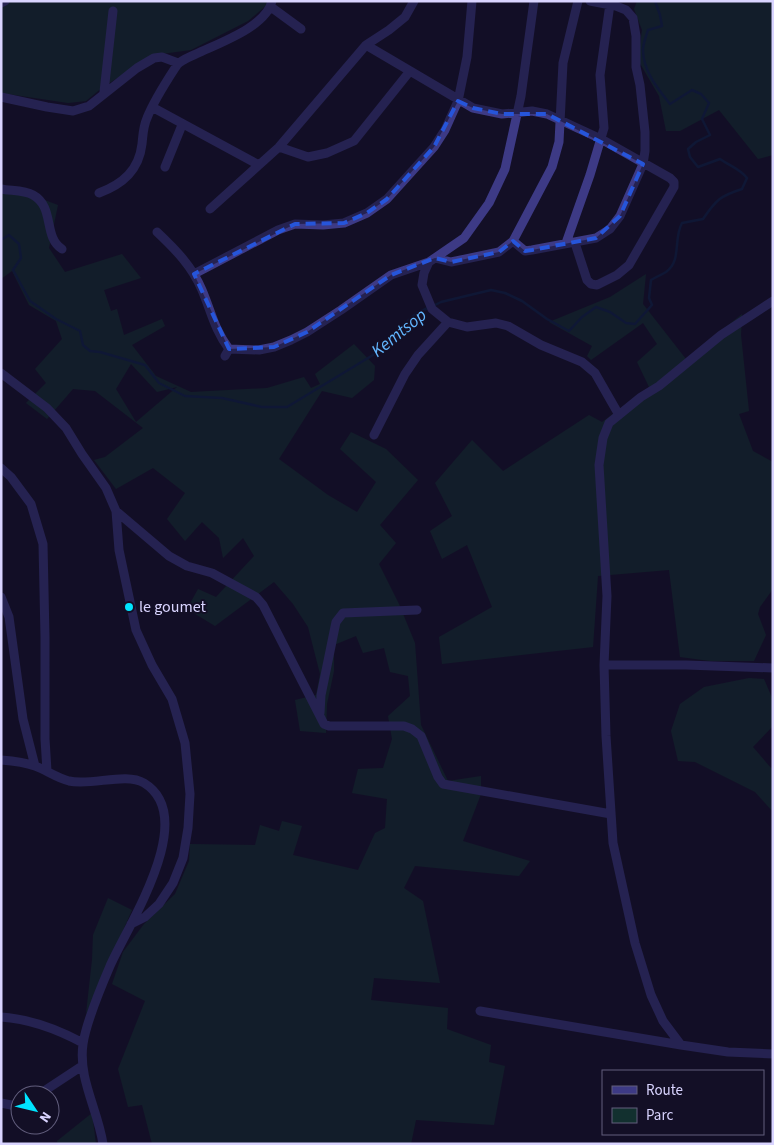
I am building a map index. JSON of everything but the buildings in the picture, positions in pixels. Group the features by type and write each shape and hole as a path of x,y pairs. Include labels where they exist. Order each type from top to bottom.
{"street":[{"path":"1,3 5,1"},
{"path":"210,209 279,147 366,45 405,17 414,1"},
{"path":"194,274 278,230 296,224 323,225 344,223 367,213 386,199 434,147 445,130 458,101 467,57 472,1"},
{"path":"157,232 185,260 194,274 227,353 274,347 291,340 341,310 391,275 432,260 464,238 489,203 505,169 521,96 534,1"},
{"path":"432,260 451,262 499,252 513,241 552,168 560,142 563,63 578,1"},
{"path":"513,241 525,251 596,238 610,229 620,216 643,164 645,132 636,67 636,36 633,18 626,10 610,4 590,1"},
{"path":"100,193 122,182 139,160 144,128 152,108 178,63 258,22 272,4 301,29"},
{"path":"366,45 458,101 473,108 502,114 518,111 547,114 601,139 674,182 674,187 629,265 617,275 596,285 591,284 587,280 570,243 601,139 604,128 600,75 610,4"},
{"path":"104,92 112,11"},
{"path":"1,97 47,108 73,111 89,106 104,92 154,58 162,57 178,63"},
{"path":"279,147 308,157 327,153 354,141 410,71"},
{"path":"152,108 259,165"},
{"path":"165,167 182,125"},
{"path":"1,189 20,191 33,195 43,204 54,242 62,249"},
{"path":"432,260 424,273 422,285 432,309 448,322 466,327 496,323 508,326 541,345 582,362 595,373 619,415"},
{"path":"680,1045 663,1021 651,995 635,943 613,843 606,736 604,665 607,596 599,465 603,438 609,423 641,397 659,386 721,335 773,301"},
{"path":"374,435 405,374 418,355 448,322"},
{"path":"1,373 48,408 66,428 106,488 116,511 119,550 136,630 152,665 172,699 185,743 190,794 188,828 183,858 173,883 159,904 145,917 131,924"},
{"path":"1,468 12,477 31,504 43,544 47,771"},
{"path":"116,511 169,556 187,566 212,573 256,597 263,605 324,724 329,726 404,726 421,736 438,777 443,784 611,814"},
{"path":"1,597 9,617 23,719 35,766"},
{"path":"320,716 321,695 336,622 339,616 343,613 417,610"},
{"path":"604,665 773,668"},
{"path":"1,760 17,761 35,766 68,781 84,783 127,779 143,782 154,791 165,816 165,834 157,867 110,965 90,1017 83,1043 82,1066 103,1144"},
{"path":"480,1011 680,1045 728,1052 773,1054"},
{"path":"1,1017 36,1022 69,1035 83,1043"},
{"path":"53,1085 82,1066"}],"highlighted area":[{"path":"458,101 473,108 502,114 547,114 643,164 620,216 596,238 525,251 513,241 499,252 451,262 435,258 391,275 307,332 274,347 229,349 194,274 295,224 344,223 367,213 387,199 434,147"}],"green space":[{"path":"1,1 269,1 248,21 191,50 154,55 103,87 86,101 68,103 1,93"},
{"path":"637,1 773,1 773,155 758,159 719,110 680,131 666,131 659,96 638,60 642,30 634,9"},
{"path":"1,184 58,205 49,248 65,272 122,254 141,278 104,290 111,311 117,309 124,335 162,319 165,326 132,345 156,376 191,392 267,388 304,377 311,388 320,384 315,374 354,344 375,366 374,380 352,398 322,391 279,459 328,495 357,512 376,482 340,449 351,432 386,449 418,480 380,525 396,543 379,564 399,604 415,643 421,725 448,781 481,776 481,794 463,841 530,861 519,876 415,866 404,888 423,901 440,983 374,978 371,1000 448,1008 447,1029 491,1045 489,1062 505,1066 494,1125 416,1120 411,1144 152,1144 142,1105 128,1107 118,1069 145,1001 112,984 123,952 144,924 175,894 189,861 190,844 255,845 260,825 279,831 282,821 302,826 293,855 358,870 375,833 385,828 387,799 352,793 358,769 383,768 392,739 388,716 410,696 408,676 390,672 384,648 363,653 356,636 334,645 334,671 327,704 326,733 300,731 295,700 316,695 320,674 308,627 293,604 274,582 215,626 187,609 198,589 216,597 254,556 243,538 223,558 219,538 202,522 185,541 167,519 185,493 153,468 116,489 94,460 105,457 143,428 95,391 73,389 47,419 26,403 46,383 35,369 62,339 56,321 29,305 12,271 1,279","holes":["131,364 157,392 177,387 136,422 116,389"]},
{"path":"646,274 643,304 686,359 742,314 741,335 749,411 739,414 753,451 773,462 773,589 760,607 758,614 766,635 754,661 710,661 680,657 669,570 598,576 593,647 442,664 439,637 492,607 467,545 442,559 430,531 452,516 435,483 472,440 503,471 589,415 602,422 649,387 637,362 657,344 643,323 591,360 587,356 592,346 549,322 610,297"},
{"path":"749,678 764,679 773,700 773,726 753,747 771,768 773,767 773,812 755,792 695,762 678,761 671,731 680,704 704,687"},
{"path":"108,898 132,910 86,1014 93,935"},
{"path":"92,1113 96,1144 58,1144 57,1141"}],"waterway":[{"name":"Kemtsop","path":"433,306 441,302 491,290 505,293 522,301 547,319 569,331 582,317 596,307 610,312 626,323 635,324 652,305 649,298 651,280 666,272 674,262 679,229 682,223 703,219 711,207 719,200 728,194 742,189 747,178 735,168 720,159 698,167 690,157 688,149 696,142 710,135 702,119 709,103 701,94 692,90 670,104 648,72 643,48 648,30 662,26 655,1"},
{"name":"Kemtsop","path":"1,240 9,235 19,244 21,258 13,270 30,301 56,319 80,331 83,345 90,351 145,365 159,383 185,396 222,398 262,407 287,407 373,355 417,313 428,308"}],"place":[{"name":"le goumet","path":"129,607"}]}
